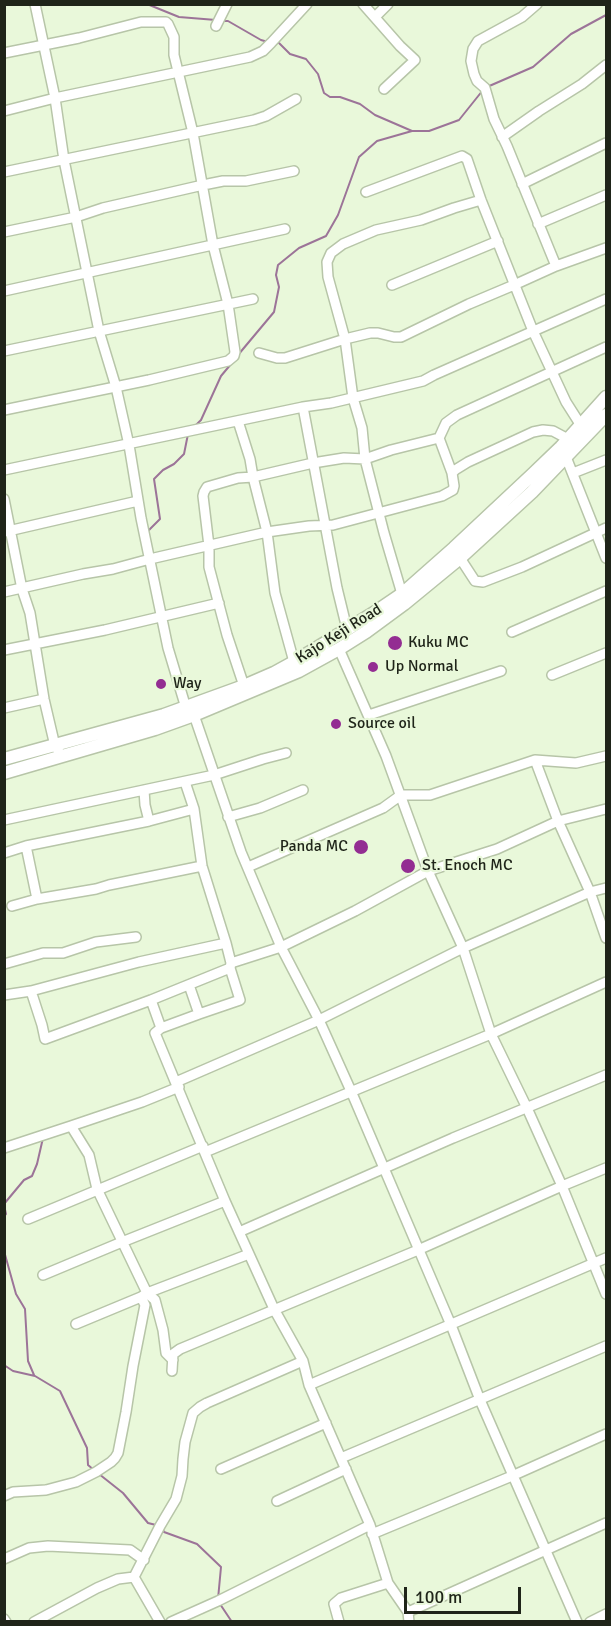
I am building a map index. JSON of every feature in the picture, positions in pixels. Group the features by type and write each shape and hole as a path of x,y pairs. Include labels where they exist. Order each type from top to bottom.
{"main road":[{"name":"Kajo Keji Road","path":"4,772 58,751 190,711 299,671 339,649 366,632 440,568 606,398"},
{"name":"Kajo Keji Road","path":"190,711 294,662 440,568 460,558 532,492 606,415"},
{"name":"Kajo Keji Road","path":"4,759 58,751"}],"street":[{"path":"35,4 99,331 116,387 129,445 141,518 168,648 228,816 281,947 319,1020 351,1092 451,1325 480,1400 577,1622"},
{"path":"217,24 226,4"},
{"path":"4,111 54,98 250,57 263,51 307,4"},
{"path":"363,4 400,46 416,60 384,89"},
{"path":"375,17 388,4"},
{"path":"537,4 522,17 478,41 473,49 471,61 477,81 485,88 502,137 556,266"},
{"path":"4,53 79,38 141,22 166,22 170,27 174,37 174,55 178,73 194,133 213,245 228,304 235,352 232,359 149,380 4,410"},
{"path":"502,137 582,84 606,65"},
{"path":"4,172 260,118 296,99"},
{"path":"522,184 606,143"},
{"path":"366,192 464,156 467,159 533,331 566,402 580,424"},
{"path":"4,232 76,217 103,208 203,185 224,181 246,181 294,171"},
{"path":"538,224 606,195"},
{"path":"402,594 365,459 362,428 353,398 345,339 328,277 327,262 330,253 343,244 376,230 421,220 481,200"},
{"path":"4,291 285,229"},
{"path":"392,285 498,241"},
{"path":"259,352 285,358 345,339 378,333 401,337 556,266 606,248"},
{"path":"4,351 253,299"},
{"path":"4,470 331,403 423,381 606,299"},
{"path":"4,592 267,532 325,524 333,525 442,496 453,490 454,486 452,473 439,438 446,423 452,418 606,347"},
{"path":"303,407 337,588 347,629"},
{"path":"238,421 250,459 267,532 275,592 294,662"},
{"path":"452,473 468,462 533,432 553,431 568,439"},
{"path":"244,686 227,635 209,567 203,496 205,489 238,478 253,477 313,463 344,458 365,459 439,438"},
{"path":"566,457 606,558"},
{"path":"573,473 606,460"},
{"path":"4,499 7,532 30,613 44,699 58,751"},
{"path":"7,532 138,501"},
{"path":"460,558 475,582 483,582 522,567 606,528"},
{"path":"512,632 606,591"},
{"path":"4,650 219,603"},
{"path":"339,649 386,756 428,871 463,948 490,1034 562,1186 606,1294"},
{"path":"552,675 606,653"},
{"path":"369,715 501,671"},
{"path":"4,708 44,699"},
{"path":"4,820 185,782 286,753"},
{"path":"248,867 383,808 401,795 430,795 534,760 576,763 606,756"},
{"path":"534,760 590,892 606,938"},
{"path":"185,782 194,810 202,866 226,944 240,1000 161,1028 155,1033 225,1201 274,1309 303,1361 309,1385 371,1530 388,1583 408,1617 606,1523"},
{"path":"144,790 149,820"},
{"path":"228,816 260,808 303,790"},
{"path":"31,991 45,1039 151,1000 281,947 355,911 428,871 497,849 558,821 606,809"},
{"path":"4,853 26,846 194,810"},
{"path":"26,846 37,899"},
{"path":"12,906 202,866"},
{"path":"4,1148 142,1102 319,1020 463,948 590,892 606,888"},
{"path":"4,964 43,953 63,953 96,942 136,937"},
{"path":"4,995 31,991 140,962 226,944"},
{"path":"28,1219 97,1189 351,1092 490,1034 606,982"},
{"path":"189,985 199,1014"},
{"path":"151,1000 161,1028"},
{"path":"239,1232 606,1075"},
{"path":"4,1496 13,1492 46,1490 76,1482 96,1472 115,1458 122,1436 145,1305 144,1295 97,1189 89,1155 71,1126"},
{"path":"172,1371 173,1354 180,1349 418,1250 606,1168"},
{"path":"43,1275 225,1201"},
{"path":"76,1324 249,1254"},
{"path":"309,1385 606,1258"},
{"path":"144,1295 155,1300 166,1353 173,1360"},
{"path":"341,1458 606,1346"},
{"path":"34,1622 97,1588 134,1577 176,1498 182,1476 185,1442 193,1413 207,1403 303,1361"},
{"path":"221,1469 326,1423"},
{"path":"171,1622 371,1530 513,1476 606,1434"},
{"path":"277,1501 345,1469"},
{"path":"4,1559 29,1548 48,1546 130,1550 144,1560"},
{"path":"134,1577 160,1622"},
{"path":"339,1622 334,1604 341,1598 388,1583"},
{"path":"590,1622 606,1614"}],"waterway":[{"path":"147,4 179,17 216,20"},
{"path":"487,87 533,67 571,34 606,15"},
{"path":"222,21 228,21 268,42"},
{"path":"277,43 290,54 306,59 318,74 324,93 330,97 340,97 360,104 375,115 412,131 429,131 459,120 483,90"},
{"path":"238,355 274,312 279,287 276,275 278,265 299,248 326,236 338,215 359,157 377,141 412,131"},
{"path":"195,426 201,420 221,376 231,364"},
{"path":"148,531 160,519 154,479 184,454 188,434"},
{"path":"129,569 140,566"},
{"path":"4,1204 24,1180 32,1176 43,1138"},
{"path":"4,1205 6,1214 4,1216"},
{"path":"4,1251 16,1294 25,1309 28,1361 34,1375"},
{"path":"4,1365 13,1371 35,1376 60,1391 87,1448 88,1465 94,1470"},
{"path":"99,1474 123,1493 148,1523 156,1525"},
{"path":"163,1530 197,1544 221,1567 218,1599"},
{"path":"220,1604 232,1622"}],"place":[{"name":"Kuku MC","path":"395,643"},
{"name":"Up Normal","path":"373,667"},
{"name":"Way","path":"161,684"},
{"name":"Source oil","path":"336,724"},
{"name":"Panda MC","path":"361,847"},
{"name":"St. Enoch MC","path":"408,866"}]}
